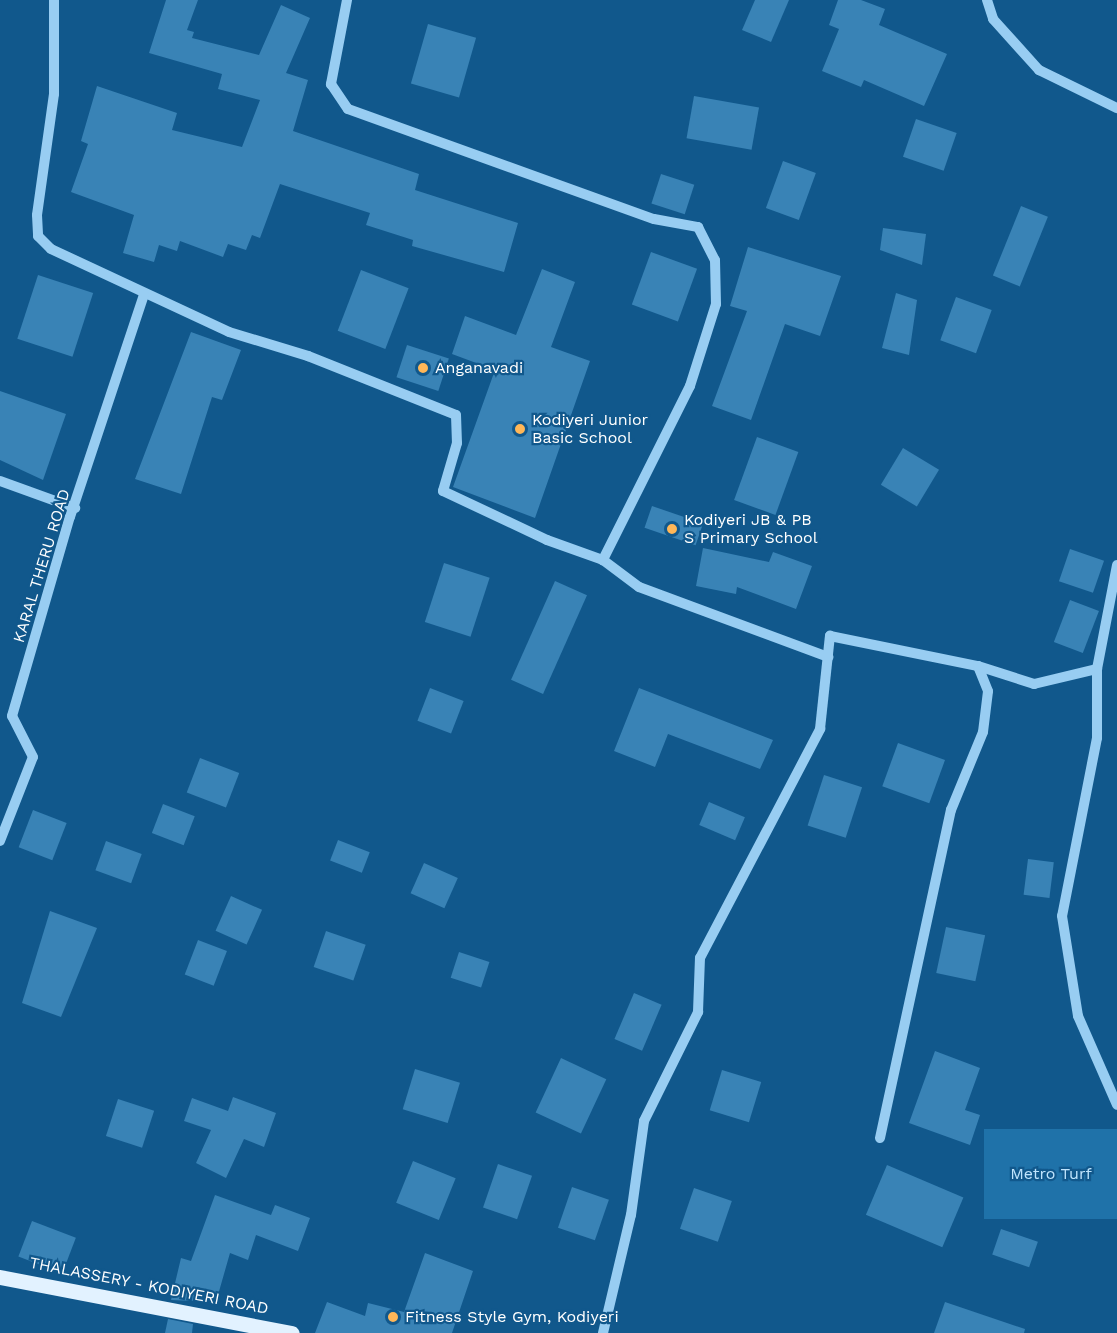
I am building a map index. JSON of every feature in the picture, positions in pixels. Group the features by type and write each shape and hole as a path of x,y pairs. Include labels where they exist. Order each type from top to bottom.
{"main road":[{"name":"THALASSERY - KODIYERI ROAD","path":"0,1277 246,1320 292,1333"}],"street":[{"path":"54,0 54,94 38,236 51,249 144,295 456,416 457,443 443,491 547,540 603,560 639,586 828,657"},
{"path":"347,0 331,84 348,109 654,219 698,227 715,260 716,304 690,386 603,560"},
{"path":"987,0 993,19 1039,70 1117,108"},
{"name":"KARAL THERU ROAD","path":"0,841 33,757 12,716 75,508 144,295"},
{"path":"0,481 75,508"},
{"path":"1117,566 1096,669 1097,738 1062,916 1078,1016 1117,1105"},
{"path":"603,1333 631,1215 644,1121 698,1012 700,958 820,729 830,636 978,666 1034,684 1096,669"},
{"path":"880,1138 951,810 983,732 988,691 978,666"}],"green space":[{"name":"Metro Turf","path":"984,1129 1117,1129 1117,1219 984,1219"}],"building":[{"path":"166,0 198,0 187,30 194,32 192,38 259,55 281,5 310,18 286,73 308,80 293,131 419,174 415,190 518,223 504,272 412,246 413,240 366,225 370,213 280,184 260,238 252,235 246,250 228,244 223,257 180,241 177,251 159,245 154,262 123,253 134,215 71,192 88,144 81,141 97,86 177,113 172,130 242,147 260,100 218,89 222,74 149,53"},
{"path":"755,0 789,0 771,42 742,30"},
{"path":"838,0 861,0 885,9 879,25 947,54 924,106 864,80 861,87 822,71 839,29 829,25"},
{"path":"428,24 476,38 459,97 411,84"},
{"path":"694,96 759,107 752,150 687,138"},
{"path":"916,119 957,133 944,171 903,157"},
{"path":"783,161 816,173 799,220 766,208"},
{"path":"661,174 694,185 685,214 651,203"},
{"path":"1021,206 1048,217 1020,286 993,276"},
{"path":"883,228 926,234 922,265 880,250"},
{"path":"748,247 841,276 820,336 785,324 751,420 712,406 747,311 730,306"},
{"path":"651,252 697,269 678,321 632,305"},
{"name":"Kodiyeri Junior Basic School","path":"542,269 575,282 551,347 590,361 535,518 453,487 495,370 452,354 465,316 516,335"},
{"path":"361,270 409,288 385,349 338,331"},
{"path":"38,275 93,293 72,357 17,339"},
{"path":"896,293 917,300 909,355 882,348"},
{"path":"956,297 992,310 976,353 940,340"},
{"path":"191,332 241,350 222,400 212,397 181,494 135,479"},
{"name":"Anganavadi","path":"407,345 449,359 438,391 396,377"},
{"path":"0,391 66,414 43,480 0,460"},
{"path":"757,437 798,452 775,515 734,500"},
{"path":"903,448 939,470 917,506 881,485"},
{"name":"Kodiyeri JB & PB S Primary School","path":"652,506 703,524 696,545 645,528"},
{"path":"703,548 769,562 773,552 812,566 796,609 737,587 736,594 696,586"},
{"path":"1070,549 1104,561 1093,593 1059,581"},
{"path":"444,563 490,578 470,637 425,622"},
{"path":"555,581 587,595 543,694 511,680"},
{"path":"1070,600 1099,611 1083,653 1054,642"},
{"path":"430,688 464,701 451,734 417,721"},
{"path":"639,688 773,740 760,769 668,734 655,767 614,751"},
{"path":"898,743 945,760 929,803 882,786"},
{"path":"200,758 239,773 226,808 187,793"},
{"path":"824,775 862,787 846,838 808,825"},
{"path":"709,802 745,817 735,840 699,825"},
{"path":"163,804 195,816 184,845 152,833"},
{"path":"33,810 67,823 52,860 19,847"},
{"path":"338,840 370,852 362,873 330,861"},
{"path":"106,841 142,854 131,883 95,870"},
{"path":"1028,859 1054,862 1049,898 1024,895"},
{"path":"424,863 458,878 444,908 411,893"},
{"path":"231,896 262,910 247,945 216,931"},
{"path":"50,911 97,928 61,1017 22,1003"},
{"path":"946,927 985,935 975,981 936,973"},
{"path":"326,931 366,945 353,981 314,967"},
{"path":"198,940 227,951 214,986 185,975"},
{"path":"459,952 489,962 481,988 451,978"},
{"path":"634,993 662,1005 642,1051 614,1039"},
{"path":"935,1051 980,1068 965,1110 980,1115 970,1145 909,1123"},
{"path":"561,1058 606,1079 581,1134 536,1112"},
{"path":"415,1069 460,1083 448,1123 403,1109"},
{"path":"722,1070 761,1082 749,1122 710,1110"},
{"path":"233,1097 276,1113 264,1147 244,1139 226,1178 196,1163 211,1130 184,1121 192,1098 228,1111"},
{"path":"118,1099 154,1111 142,1148 106,1136"},
{"path":"413,1161 456,1178 439,1220 396,1203"},
{"path":"498,1164 532,1176 517,1219 483,1207"},
{"path":"887,1165 963,1197 942,1247 866,1215"},
{"path":"572,1187 609,1200 595,1240 558,1228"},
{"path":"694,1188 732,1201 718,1242 680,1229"},
{"path":"215,1195 271,1215 275,1205 310,1218 298,1251 256,1235 248,1260 230,1253 216,1302 171,1300 181,1258 191,1261"},
{"path":"32,1221 76,1238 62,1273 18,1256"},
{"path":"1001,1229 1038,1242 1029,1267 992,1255"},
{"path":"425,1253 473,1271 452,1333 315,1333 327,1302 365,1316 368,1303 404,1312"},
{"path":"945,1302 1025,1329 1024,1333 934,1333"},
{"path":"168,1319 193,1324 192,1333 165,1333"}],"place":[{"name":"Anganavadi","path":"423,368"},
{"name":"Kodiyeri Junior Basic School","path":"520,429"},
{"name":"Kodiyeri JB & PB S Primary School","path":"672,529"},
{"name":"Fitness Style Gym, Kodiyeri","path":"393,1317"}]}
